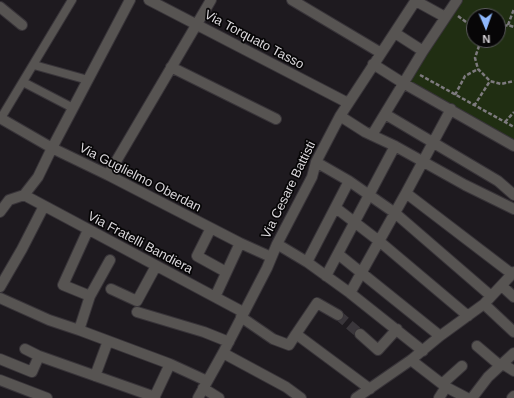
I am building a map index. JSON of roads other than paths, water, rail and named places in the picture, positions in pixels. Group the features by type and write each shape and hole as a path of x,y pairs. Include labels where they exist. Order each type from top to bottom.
{"street":[{"path":"1,118 72,0"},
{"path":"0,212 9,200 24,195 38,177 130,0"},
{"name":"Via Torquato Tasso","path":"149,0 348,104"},
{"path":"108,175 211,0"},
{"path":"292,0 381,53"},
{"path":"416,0 445,17"},
{"name":"Via Cesare Battisti","path":"198,398 267,268 277,244 312,177 316,162 340,116 416,0"},
{"path":"372,135 423,50 457,0"},
{"path":"0,7 22,25"},
{"path":"394,33 423,50"},
{"path":"373,64 403,83 451,104 514,146"},
{"path":"34,65 88,80"},
{"path":"171,67 276,118"},
{"path":"23,82 73,108"},
{"path":"350,293 406,193 451,104"},
{"path":"385,114 498,181 514,195"},
{"path":"340,116 465,185 514,209"},
{"name":"Via Guglielmo Oberdan","path":"1,118 52,148 240,243 271,257"},
{"path":"326,276 395,146"},
{"path":"316,162 370,194 395,213 488,300 514,332"},
{"path":"307,262 349,181"},
{"path":"356,398 423,351 440,336 468,316 488,300 513,273 406,193"},
{"name":"Via Fratelli Bandiera","path":"24,195 215,297 242,315 273,339 288,345 296,334"},
{"path":"0,287 44,206"},
{"path":"336,208 380,241 468,316"},
{"path":"211,228 197,256 226,272"},
{"path":"88,230 62,285 90,296"},
{"path":"215,297 240,243"},
{"path":"277,244 307,262 350,293 423,351"},
{"path":"338,254 440,336"},
{"path":"79,330 90,296 110,260"},
{"path":"111,289 137,301 156,266"},
{"path":"502,286 514,298"},
{"path":"0,298 49,320 170,364 205,384 219,398"},
{"path":"338,316 317,302 296,334 370,388"},
{"path":"137,312 204,332 229,342"},
{"path":"360,334 378,350 397,329"},
{"path":"95,376 108,341"},
{"path":"477,346 497,364 506,366 514,371"},
{"path":"25,349 39,356 155,397 170,364"},
{"path":"223,353 286,387 301,398"},
{"path":"410,360 444,386 466,397 514,353"},
{"path":"0,359 32,372 39,356"},
{"path":"439,398 444,386 462,366"},
{"path":"0,380 47,398"}],"tunnel":[{"path":"338,315 360,334"}]}
